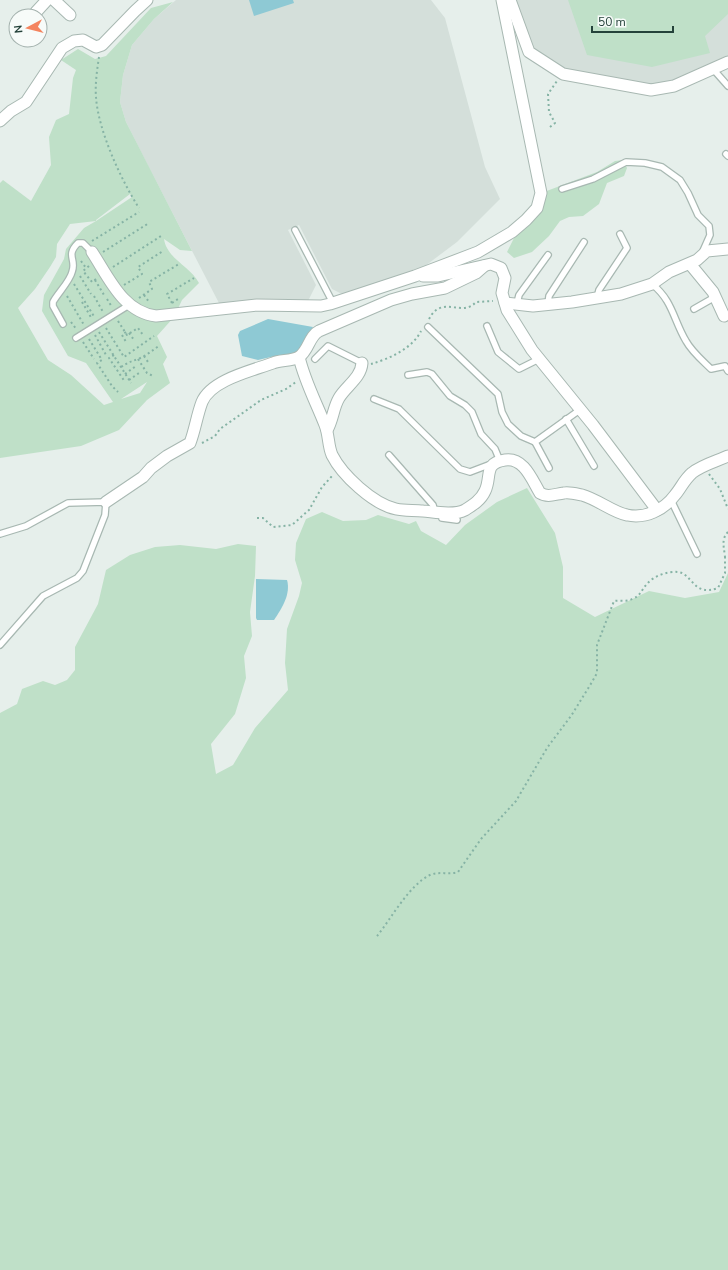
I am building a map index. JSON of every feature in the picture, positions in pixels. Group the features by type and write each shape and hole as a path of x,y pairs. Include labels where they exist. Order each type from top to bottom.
{"street":[{"path":"40,8 47,0"},
{"path":"54,0 70,15"},
{"path":"0,121 11,111 26,102 62,48 74,41 83,40 89,45 100,46 147,0"},
{"path":"91,247 101,266 123,299 134,302 140,312 156,316 257,305 321,306 334,303 414,276 478,252 512,232 537,208 541,193 502,0"},
{"path":"510,0 529,52 545,64 563,74 651,90 674,86 728,62"},
{"path":"506,303 533,306 621,294 652,284 669,272 690,264 707,251 727,248"},
{"path":"414,276 438,276 491,264 496,265 504,272 505,278 502,293 507,310 539,359 580,409 657,510"},
{"path":"690,264 715,297 724,316"},
{"path":"106,502 144,477 150,468 167,456 190,443 202,402 212,388 220,383 275,362 298,358 306,350 314,334 319,331 392,300 412,294 445,288 476,273 484,266"},
{"path":"298,358 304,377 327,430 331,453 340,468 354,483 378,501 395,509 434,512 463,511 476,503 485,492 488,471 496,462 511,459 522,464 540,493 544,496 565,492 582,495 603,503 624,515 634,517 645,516 671,500 683,482 694,472 728,456"},
{"path":"327,430 330,425 337,400 359,374 362,363"}],"lane":[{"path":"713,69 728,86"},
{"path":"562,189 593,179 626,162 644,163 662,167 670,172 684,186 698,215 709,226 710,235 703,248 702,255"},
{"path":"295,230 334,303"},
{"path":"597,298 599,290 627,248 620,234"},
{"path":"548,304 549,296 584,242"},
{"path":"62,324 53,306 53,302 73,272 71,255 72,249 78,243 83,243 91,247"},
{"path":"517,304 519,295 548,255"},
{"path":"652,284 663,293 671,307 687,344 711,369 725,366 728,371"},
{"path":"694,309 715,297"},
{"path":"76,338 134,302"},
{"path":"487,326 498,352 519,370 539,359"},
{"path":"428,327 498,394 502,412 508,424 521,436 535,442 549,468"},
{"path":"315,359 328,346 362,363"},
{"path":"374,398 400,409 460,469 470,472 496,462 495,449 481,434 472,412 465,405 450,396 432,374 427,372 408,375"},
{"path":"535,442 580,409"},
{"path":"566,419 594,466"},
{"path":"390,454 433,505 434,512 432,517 457,520"},
{"path":"671,500 697,554"},
{"path":"0,534 26,526 68,503 106,502 105,515 80,574 73,580 43,596 0,645"}],"path":[{"path":"100,46 96,97 102,129 128,191 138,208"},
{"path":"550,127 555,123 549,112 549,89 563,74"},
{"path":"91,247 139,212"},
{"path":"91,247 100,248 103,252 149,223"},
{"path":"101,266 104,265 108,270 161,236"},
{"path":"112,283 116,281 120,287 142,274 138,267 164,251"},
{"path":"72,260 75,262 77,272 91,294"},
{"path":"134,302 152,289 149,282 179,264"},
{"path":"172,303 167,294 194,278"},
{"path":"95,280 104,295"},
{"path":"73,283 97,321 94,322 82,302"},
{"path":"62,288 92,329 114,355 131,383"},
{"path":"144,294 149,302"},
{"path":"94,296 124,357 154,336"},
{"path":"114,315 127,335 138,328 143,335"},
{"path":"92,329 106,355"},
{"path":"126,332 122,335 126,342"},
{"path":"130,333 134,340"},
{"path":"94,359 82,340 88,336 102,360 97,363 112,386 118,392"},
{"path":"121,367 132,359 138,359 144,356 160,345"},
{"path":"114,355 109,358 125,382"},
{"path":"144,356 148,362"},
{"path":"138,359 147,373 153,376"},
{"path":"125,374 136,366"},
{"path":"129,380 139,373"},
{"path":"190,443 194,448 210,440 217,434 220,428 260,400 286,389 304,377"},
{"path":"703,467 717,482 728,509"},
{"path":"257,518 263,518 273,527 292,524 309,510 322,487 340,468"},
{"path":"377,936 403,901 429,875 458,872 481,839 516,801 547,748 571,716 597,673 597,645 614,601 632,599 641,594 646,584 656,577 674,573 682,574 703,591 710,591 718,588 725,573 723,540 728,532"}],"shaded area":[{"path":"176,0 431,0 445,18 485,167 500,199 457,242 421,269 342,294 332,289 299,225 288,230 316,285 307,303 221,307 126,122 120,102 123,75 132,45 154,19"},
{"path":"513,0 728,0 728,59 667,83 650,85 565,69 532,49"}],"green space":[{"path":"568,0 728,0 728,14 705,36 710,53 652,67 587,55"},
{"path":"173,2 154,19 132,45 123,75 120,102 126,122 192,251 180,250 164,239 166,246 169,252 195,277 199,283 182,300 174,317 157,336 167,357 163,364 170,383 147,400 119,430 81,446 0,458 0,183 3,180 31,201 51,165 49,137 56,120 69,114 73,78 76,70 61,60 78,49 95,59 106,56 151,8","holes":["130,194 132,197 96,220","96,221 84,228 66,249 64,259 44,295 42,311 68,356 86,363 113,402 104,405 71,375 48,360 18,308 35,289 50,267 56,257 57,244 70,224","147,382 140,393 121,399"]},
{"path":"623,160 627,168 624,176 607,183 599,204 583,216 569,217 560,221 549,236 532,252 514,258 507,252 514,238 531,223 542,209 544,192 597,172 615,161"},
{"path":"527,488 555,533 563,567 563,598 595,617 649,591 685,598 719,592 728,573 728,1270 0,1270 0,713 17,704 22,689 43,681 55,685 67,680 75,670 75,647 98,604 106,570 130,555 155,547 180,545 216,549 238,544 256,546 255,576 250,612 252,636 244,656 246,678 235,714 211,744 216,774 233,765 255,728 288,690 285,663 287,629 302,583 295,560 296,543 306,519 322,512 343,521 366,520 378,515 409,524 416,521 421,531 446,545 465,525 497,502"}],"water":[{"path":"249,0 293,0 294,3 254,16"},
{"path":"268,319 313,327 298,354 275,356 258,360 242,356 238,335 240,331"},
{"path":"256,579 287,580 287,596 283,606 274,620 257,620 256,618"}]}
